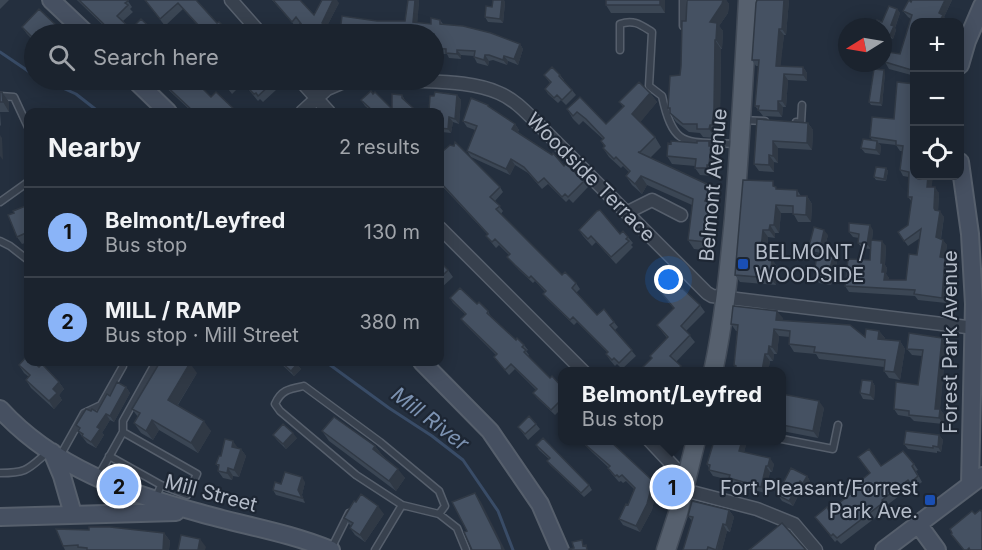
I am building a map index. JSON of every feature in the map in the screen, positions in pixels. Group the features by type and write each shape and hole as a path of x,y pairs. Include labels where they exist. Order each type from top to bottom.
{"main road":[{"name":"Belmont Avenue","path":"714,367 727,299 740,144 748,0"},
{"path":"666,550 695,445"}],"street":[{"path":"51,0 76,24"},
{"path":"231,0 252,24"},
{"path":"964,51 982,6"},
{"name":"Woodside Terrace","path":"444,83 492,90 505,96 526,112 707,293 727,299 975,328"},
{"path":"145,90 164,108"},
{"path":"309,90 325,108"},
{"path":"306,108 326,90"},
{"name":"Forest Park Avenue","path":"962,180 970,234 975,328 976,481"},
{"path":"628,212 652,200 681,215"},
{"path":"444,232 579,367"},
{"path":"426,366 490,430 540,504 560,550"},
{"name":"Mill Street","path":"0,409 28,436 54,453 97,479 127,492 158,493 200,514 278,532 331,550"},
{"path":"653,445 677,470 685,484 794,524 816,550"},
{"path":"54,453 73,514"},
{"path":"884,550 976,481"},
{"path":"0,517 167,512 200,514"},
{"path":"918,524 937,550"}],"lane":[{"path":"682,32 683,0"},
{"path":"620,50 620,24 637,22 652,32 648,86 662,96 666,114 675,134 688,141 740,144"},
{"path":"0,96 14,97 24,118"},
{"path":"789,122 801,123 802,105"},
{"path":"741,119 777,121"},
{"path":"0,202 24,185"},
{"path":"0,241 24,257"},
{"path":"0,473 20,473 54,453 84,413 101,405 123,366"},
{"path":"97,479 123,432 123,421 154,366"},
{"path":"439,514 446,506 439,491 380,442 304,386 285,390 279,396 275,404 280,411 356,475 402,505 439,514 457,528 466,550"},
{"path":"786,440 833,449 838,425"},
{"path":"109,456 158,493 187,495 196,474 123,432"},
{"path":"331,550 354,505"},
{"path":"375,550 402,505"}],"building":[{"path":"79,0 128,1 125,3 128,5 117,16 126,24 104,24"},
{"path":"145,0 196,0 217,23 221,24 197,24 178,3 160,19"},
{"path":"273,0 300,0 314,15 322,0 333,0 322,23 324,24 301,24 296,17 292,22"},
{"path":"408,0 415,0 413,22 431,24 341,24 342,16 377,21 405,21"},
{"path":"493,0 502,0 500,19 485,17 486,6 492,7"},
{"path":"606,0 660,0 660,5 606,5"},
{"path":"687,0 723,0 710,22 717,23 714,108 712,125 709,129 697,129 697,124 683,124 670,113 670,108 668,108 670,76 680,75 682,21 686,21"},
{"path":"757,0 784,0 776,66 803,67 803,75 784,74 782,101 778,101 778,111 758,110 759,106 755,106 759,60 752,60"},
{"path":"909,0 911,2 912,0 945,0 939,13 943,15 941,18 911,18 912,15 903,11"},
{"path":"889,6 897,9 892,22 892,18 884,18"},
{"path":"39,9 55,24 25,24"},
{"path":"431,18 440,20 440,24 431,24"},
{"path":"141,19 146,24 136,24"},
{"path":"910,22 910,70 892,64 892,53 900,54"},
{"path":"444,24 463,26 491,33 520,44 514,59 504,56 503,60 489,55 485,55 484,60 474,57 475,51 457,50 457,54 446,53 444,49"},
{"path":"552,67 572,90 562,100 557,95 554,98 545,89 551,82 544,75"},
{"path":"874,72 884,72 880,103 869,102"},
{"path":"639,82 650,93 632,114 655,137 638,152 711,186 705,201 711,202 706,242 688,240 693,199 641,176 635,184 626,176 630,171 603,148 605,146 601,141 604,138 586,119 577,112 573,116 567,109 580,97 606,124 624,106 619,102"},
{"path":"897,82 910,83 910,180 928,180 927,187 935,187 934,208 940,211 936,237 943,240 940,257 945,258 942,298 914,294 915,290 845,286 848,259 870,260 871,240 882,241 881,263 883,263 882,272 885,272 884,280 906,280 909,254 917,255 921,229 904,241 898,232 908,225 912,197 908,197 909,172 900,170 903,146 896,145 896,141 870,137 872,117 894,119"},
{"path":"171,90 204,90 211,97 216,92 233,108 190,108"},
{"path":"250,90 264,90 258,96"},
{"path":"371,91 373,94 375,92 391,108 370,108 361,100"},
{"path":"0,92 2,92 3,102 0,102"},
{"path":"435,92 457,95 455,119 449,117 448,129 444,128 444,108 429,108 430,96 434,96"},
{"path":"392,94 402,95 402,98 413,108 392,108"},
{"path":"471,98 488,105 515,124 512,129 552,155 553,153 564,166 566,164 584,181 568,197 565,194 562,197 544,178 538,183 524,167 511,159 506,169 467,151 477,126 463,121"},
{"path":"757,119 808,123 807,143 773,141 773,156 769,155 769,165 754,164"},
{"path":"863,139 877,141 876,150 861,148"},
{"path":"671,141 697,143 697,141 709,141 709,146 711,146 707,168 695,168 696,159 667,156 668,143 671,144"},
{"path":"455,142 500,187 490,197 500,206 496,209 562,275 565,272 576,283 572,288 597,315 604,309 614,322 610,325 632,350 619,363 606,354 608,352 573,317 570,320 543,294 546,291 507,257 510,254 495,239 492,242 486,236 488,234 444,186 444,150 450,145 454,146"},
{"path":"876,167 886,168 884,179 874,177"},
{"path":"743,180 773,181 776,189 797,190 797,196 807,196 806,215 793,214 793,206 776,205 774,225 770,225 769,230 763,230 760,258 772,259 770,278 735,275"},
{"path":"24,207 24,234 17,237 8,215 14,213 13,211"},
{"path":"600,210 620,234 623,231 629,241 611,257 591,236 588,239 579,230"},
{"path":"849,223 870,225 867,244 858,243 859,234 849,232"},
{"path":"814,227 824,230 820,249 809,246"},
{"path":"817,254 833,257 827,280 814,276"},
{"path":"667,279 670,282 671,280 700,305 681,326 690,335 670,356 680,367 643,367 668,337 657,325 674,308 658,289"},
{"path":"460,288 477,304 479,302 488,311 487,313 524,345 522,347 526,350 524,352 550,378 552,376 558,383 558,403 551,410 533,393 537,389 511,364 505,370 494,357 497,354 461,319 466,314 450,298"},
{"path":"733,306 777,311 776,320 850,325 865,337 866,329 879,331 878,339 900,341 894,372 884,371 885,360 814,352 815,347 789,344 790,331 774,329 772,347 769,346 768,354 765,354 763,367 736,367 734,365 738,325 731,324"},
{"path":"909,333 942,338 935,409 940,409 939,418 909,415 909,411 894,409 896,382 918,385 923,350 907,349"},
{"path":"24,359 24,366 44,366 59,382 53,389 57,393 49,401 26,380 30,375 19,365"},
{"path":"158,366 188,366 168,400 204,421 191,443 152,420 146,431 134,423 140,413 132,409"},
{"path":"285,366 295,366 291,371"},
{"path":"862,380 872,381 870,395 860,393"},
{"path":"117,382 126,387 110,416 106,414 97,427 100,429 91,442 82,436 83,434 78,431 80,428 76,425 86,409 97,412 107,394 110,396"},
{"path":"786,395 819,401 813,431 786,426"},
{"path":"529,416 536,424 525,434 518,427"},
{"path":"334,417 375,446 373,449 398,469 389,481 322,431"},
{"path":"283,424 293,433 283,444 273,435"},
{"path":"906,431 939,435 938,447 904,444"},
{"path":"543,438 589,485 581,493 547,461 550,458 536,445"},
{"path":"225,439 233,441 232,447 241,449 234,470 228,468 227,473 218,471 219,465 216,464 221,456"},
{"path":"586,445 614,445 653,481 647,504 636,526 619,519 635,488 622,475 615,476 608,468 610,466"},
{"path":"713,445 741,445 739,451 770,458 761,487 709,470 710,465 707,464"},
{"path":"869,449 881,466 903,451 914,464 912,466 918,476 910,483 908,480 882,500 884,502 837,538 833,534 831,536 815,517 827,507 829,511 854,491 852,488 870,473 858,457"},
{"path":"791,468 807,476 803,483 800,481 789,501 779,496 781,492 779,491"},
{"path":"285,472 302,477 298,490 302,498 273,490 275,482 281,484"},
{"path":"475,493 502,550 472,550 464,532 467,531 452,502"},
{"path":"361,494 378,506 360,535 350,528 353,523 344,518"},
{"path":"692,501 729,510 716,550 708,547 707,550 683,550 693,517 688,516"},
{"path":"982,510 982,550 970,550 969,548 964,550 951,534 950,529 972,511 975,514"},
{"path":"782,523 806,550 749,550"},
{"path":"89,527 164,533 163,550 87,550 78,545 63,546 56,529 89,530"},
{"path":"181,535 200,539 198,550 178,550"},
{"path":"582,540 587,550 569,550 574,548 572,542"}],"waterway":[{"name":"Mill River","path":"0,52 24,68"},
{"name":"Mill River","path":"67,90 94,108"},
{"name":"Mill River","path":"331,366 463,460 498,511 513,550"}],"place":[{"name":"BELMONT / WOODSIDE","path":"743,264"},
{"name":"MILL / RAMP","path":"119,486"},
{"name":"Belmont/Leyfred","path":"672,487"},
{"name":"Fort Pleasant/Forrest Park Ave.","path":"930,500"}]}
